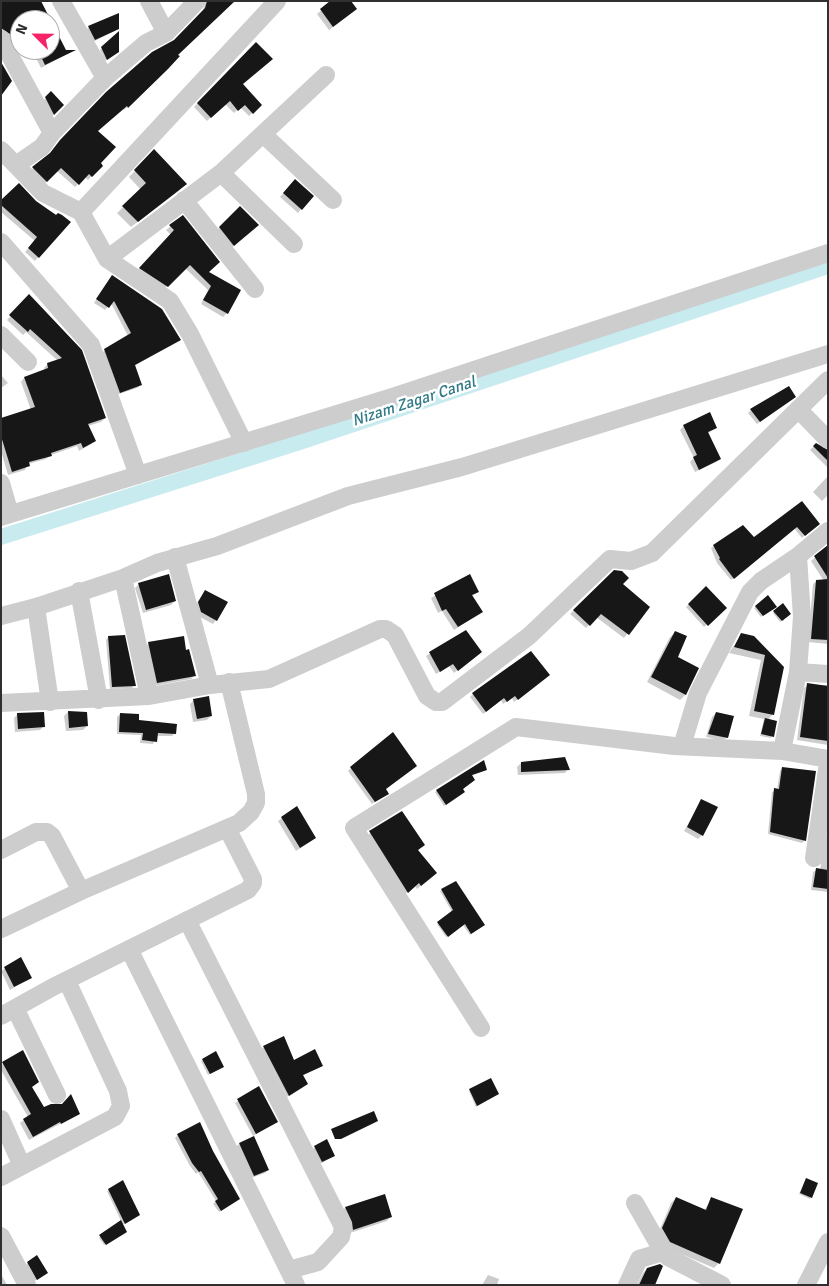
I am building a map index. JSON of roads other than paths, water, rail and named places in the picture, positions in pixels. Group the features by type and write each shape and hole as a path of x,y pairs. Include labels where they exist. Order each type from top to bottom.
{"street":[{"path":"61,1 105,78"},
{"path":"150,1 166,33"},
{"path":"16,166 42,147 52,133 105,78 146,43 166,33 197,1"},
{"path":"81,212 277,1"},
{"path":"1,39 52,133"},
{"path":"107,259 221,173 326,75"},
{"path":"263,134 333,200"},
{"path":"1,150 43,193 81,212 107,259 170,302 190,334 244,442"},
{"path":"221,173 294,244"},
{"path":"184,200 255,289"},
{"path":"1,242 91,345 138,475"},
{"path":"1,483 6,515 392,397 828,253"},
{"path":"1,335 28,362"},
{"path":"1,616 36,607 123,578 157,562 217,546 348,496 462,467 828,354"},
{"path":"1,703 99,700 149,696 229,682 269,679 380,629 386,629 395,635 427,696 436,702 442,702 529,636 610,559 631,561 652,553 828,380"},
{"path":"798,409 828,440"},
{"path":"682,746 698,693 750,592 761,581 798,556 828,531"},
{"path":"782,751 798,672 802,617 798,556"},
{"path":"175,558 210,685"},
{"path":"123,578 149,696"},
{"path":"79,592 99,700"},
{"path":"36,607 50,702"},
{"path":"798,672 828,674"},
{"path":"1,929 81,890 239,823 252,812 256,803 256,794 229,682"},
{"path":"480,1028 354,828 516,728 682,746 782,751 828,759"},
{"path":"814,858 828,763"},
{"path":"57,1095 8,1012 248,890 253,883 253,879 227,828"},
{"path":"1,850 36,832 47,832 52,836 81,890"},
{"path":"129,949 292,1277 318,1262 341,1237 343,1227 187,920"},
{"path":"1,1178 115,1117 121,1106 118,1091 66,981"},
{"path":"1,1120 22,1166"},
{"path":"634,1203 663,1252 668,1257 722,1285"},
{"path":"1,1236 27,1285"},
{"path":"806,1285 828,1242"},
{"path":"627,1285 638,1259 663,1252"}],"waterway":[{"name":"Nizam Zagar Canal","path":"1,537 300,442 828,266"}]}
